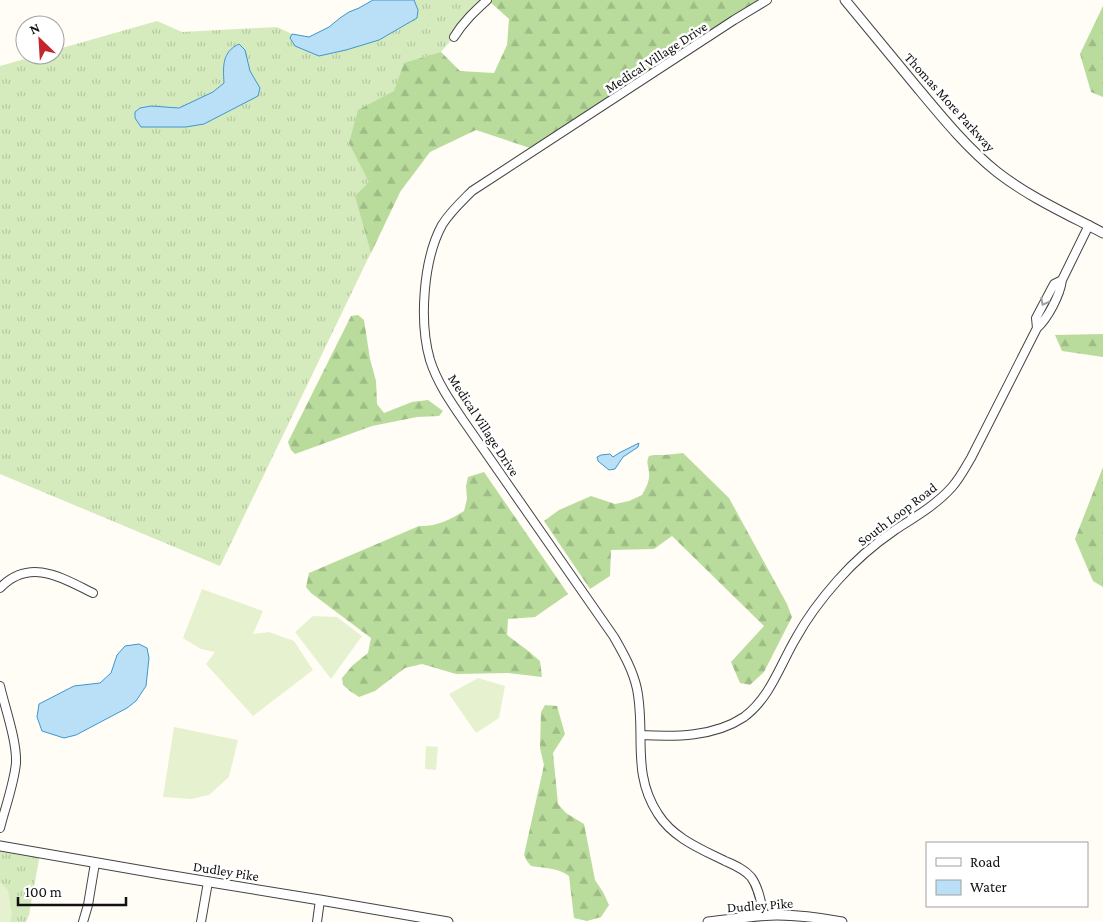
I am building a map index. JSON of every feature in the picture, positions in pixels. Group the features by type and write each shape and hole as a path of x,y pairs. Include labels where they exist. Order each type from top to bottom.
{"street":[{"path":"454,37 470,16 487,0"},
{"name":"Medical Village Drive","path":"764,916 756,886 749,875 738,867 688,842 669,828 652,804 643,781 637,689 630,668 614,637 462,420 444,391 430,359 424,331 423,312 428,270 436,239 452,210 472,191 734,20 768,0"},
{"name":"Thomas More Parkway","path":"845,0 933,106 983,160 1020,188 1103,233"},
{"name":"South Loop Road","path":"641,735 699,734 719,729 751,711 769,690 795,639 838,579 873,546 935,503 952,487 971,458 1037,328 1043,322 1061,288 1062,280 1089,225"},
{"path":"0,588 20,574 46,572 93,593"},
{"path":"0,686 14,741 16,763 0,828"},
{"name":"Dudley Pike","path":"0,846 448,922"},
{"path":"83,922 96,863"},
{"path":"200,922 208,882"},
{"path":"317,922 320,900"},
{"name":"Dudley Pike","path":"708,922 776,915 842,922"}],"green space":[{"path":"373,0 482,0 454,37 431,63 455,78 220,566 0,474 0,66 15,62 15,65 65,65 65,47 157,21 182,32 277,27 292,34 309,37 329,27 349,12"},
{"path":"488,0 767,0 536,150 476,130 430,152 400,192 371,253 355,196 369,182 349,143 358,110 394,91 404,63 441,52 460,71 494,73 507,45 509,19"},
{"path":"1103,6 1103,97 1091,92 1080,54"},
{"path":"358,315 364,320 370,359 376,381 377,404 384,413 412,402 428,400 443,411 439,416 417,417 372,426 295,454 288,442 351,316"},
{"path":"1103,334 1103,357 1062,351 1055,335"},
{"path":"683,453 729,498 787,604 792,617 764,672 750,685 740,683 731,662 764,626 672,536 654,549 611,550 610,576 590,589 544,521 559,510 591,496 615,504 629,501 642,495 649,478 647,462 649,456"},
{"path":"1103,467 1103,587 1093,581 1075,539"},
{"path":"484,472 568,594 535,617 508,619 507,635 540,661 542,677 507,673 456,674 422,664 405,668 375,691 359,697 343,685 342,678 353,665 368,653 371,638 311,593 306,587 309,573 419,526 437,524 459,514 464,511 467,499 466,486 468,477"},
{"path":"202,589 263,611 253,634 269,632 294,641 313,670 253,716 206,664 215,652 201,649 183,638"},
{"path":"313,616 337,617 362,636 331,679 295,632"},
{"path":"478,678 505,686 499,718 476,733 449,694"},
{"path":"545,705 557,706 565,734 553,753 558,804 566,813 584,824 595,880 609,905 601,917 587,921 574,918 569,876 556,870 531,866 524,855 544,765 540,748 541,712"},
{"path":"174,727 238,740 229,777 209,795 191,799 163,797"},
{"path":"426,746 438,747 436,770 425,769"},
{"path":"0,846 40,854 29,915 26,922 0,922"},
{"path":"0,882 8,890 12,915 10,922 0,922"}],"water":[{"path":"373,0 414,0 418,10 417,18 379,40 319,56 295,46 290,38 292,34 309,37 329,27 349,12"},
{"path":"239,44 245,50 250,71 260,88 258,96 204,124 186,127 141,127 135,118 135,112 140,108 151,106 179,108 213,92 224,83 225,60 229,51"},
{"path":"639,443 638,447 623,457 615,469 609,470 598,461 597,457 601,455 610,454 613,457"},
{"path":"139,644 147,648 149,658 146,686 136,701 127,708 76,735 64,738 42,731 37,717 39,704 74,686 100,683 111,673 117,655 125,646"}]}
